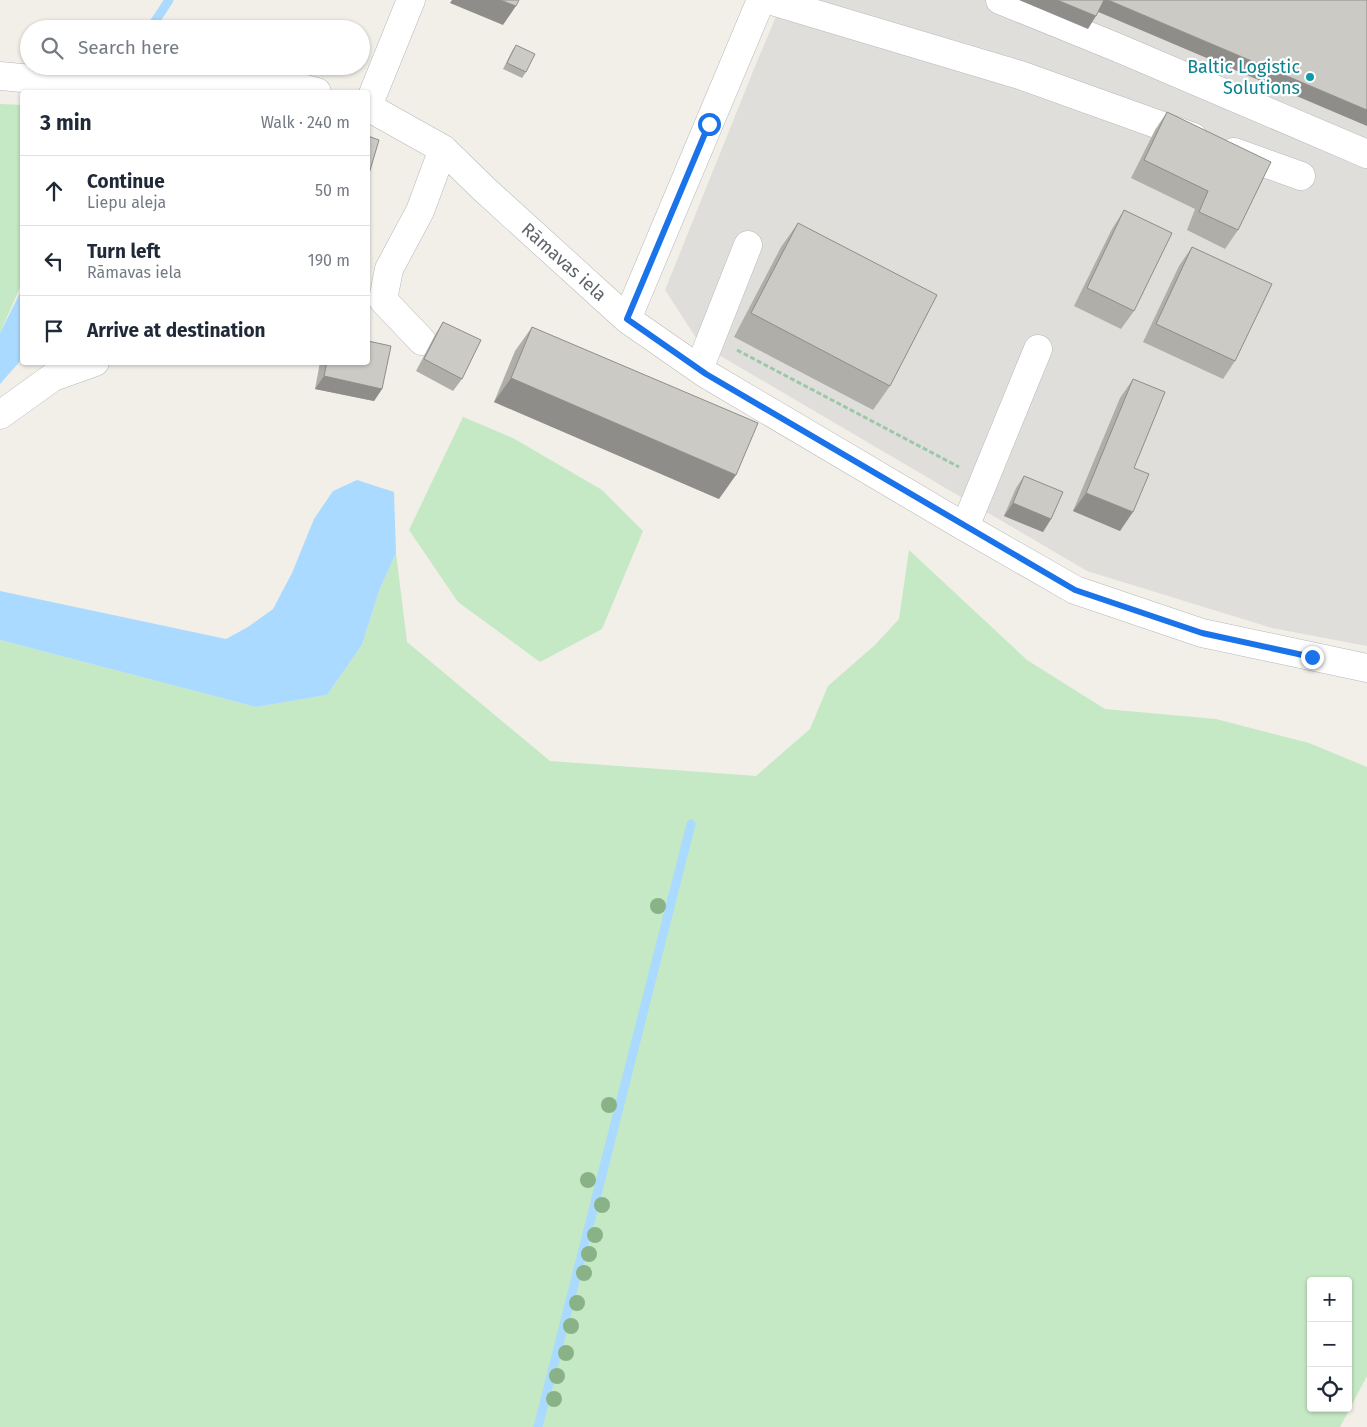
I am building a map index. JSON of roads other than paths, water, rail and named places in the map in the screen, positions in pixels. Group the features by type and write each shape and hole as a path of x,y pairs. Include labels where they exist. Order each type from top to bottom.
{"street":[{"path":"370,102 411,0"},
{"path":"627,319 761,0"},
{"path":"769,0 1020,75 1301,176"},
{"path":"1000,0 1116,47 1367,154"},
{"path":"0,76 86,84 224,78 279,82 309,90"},
{"name":"Rāmavas iela","path":"370,108 443,149 484,190 627,319 699,369 1075,590 1202,633 1367,668"},
{"path":"422,341 375,305 378,267 420,211 443,149"},
{"path":"699,369 748,245"},
{"path":"965,527 1038,348"},
{"path":"0,415 53,377 87,365"}],"water":[{"path":"20,293 20,361 0,384 0,333"},
{"path":"357,480 394,492 396,553 379,591 362,645 327,695 256,707 0,640 0,591 226,639 248,627 273,609 292,573 314,519 333,491"}],"waterway":[{"path":"156,20 169,0"},
{"path":"538,1427 691,824"}],"place":[{"name":"Baltic Logistic Solutions","path":"1310,77"}]}
